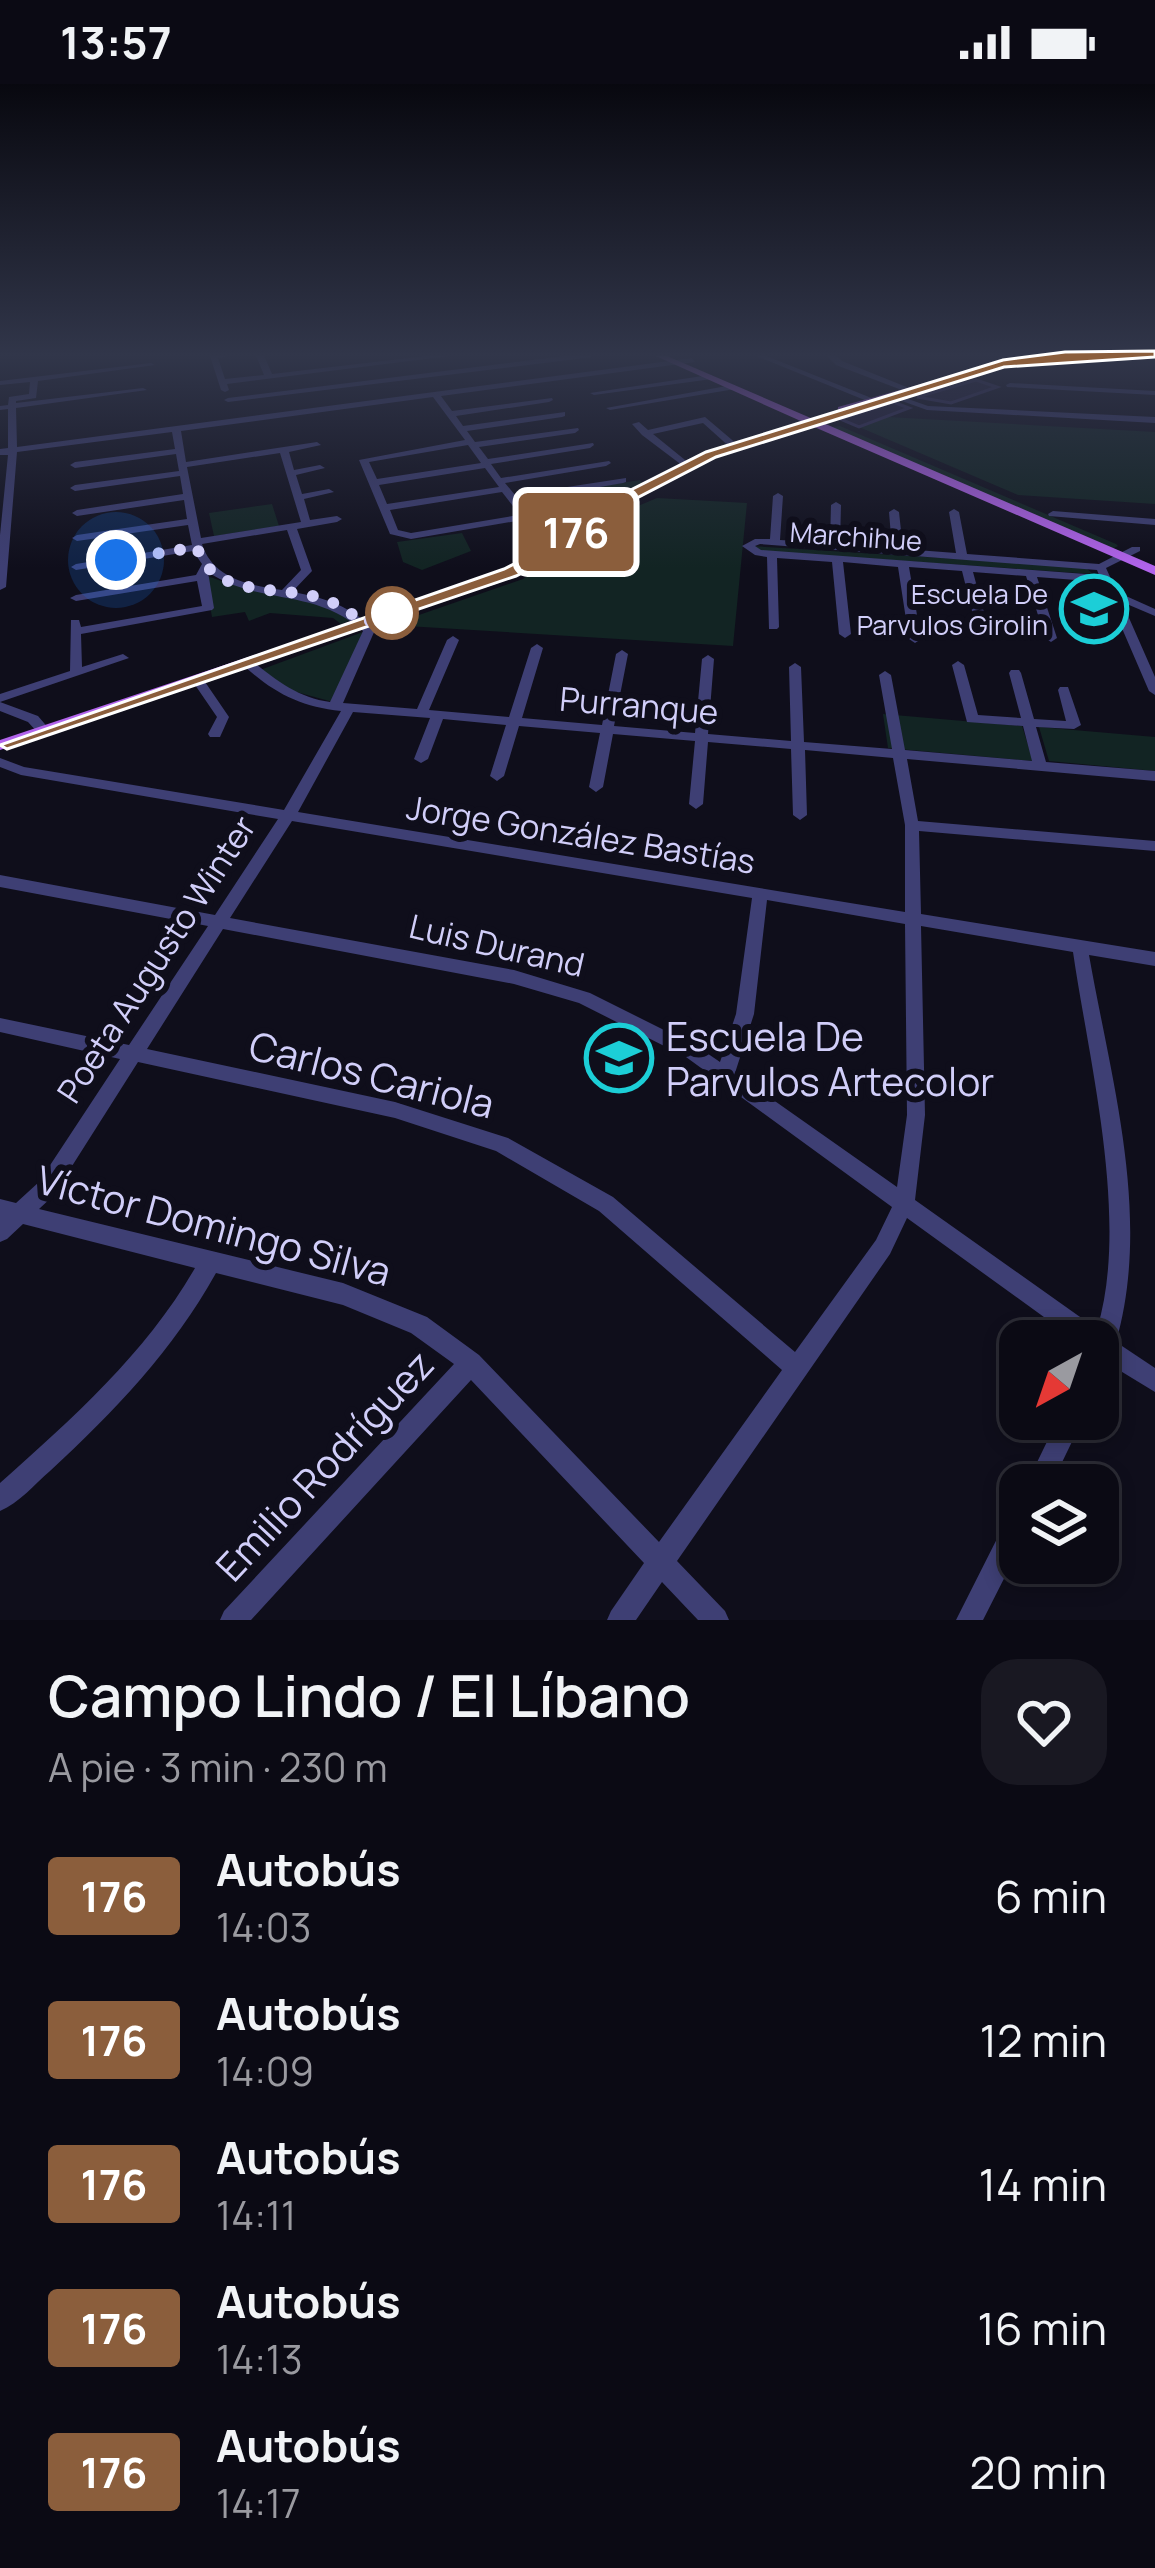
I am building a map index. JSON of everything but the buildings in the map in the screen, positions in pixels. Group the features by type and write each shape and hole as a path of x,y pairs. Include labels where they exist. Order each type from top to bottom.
{"main road":[{"path":"0,745 510,573 603,510 687,466 801,425"},
{"path":"829,425 1155,571"},
{"path":"831,425 1155,557"},
{"path":"981,495 995,489"}],"street":[{"path":"6,451 208,425"},
{"path":"457,425 502,490 530,516 576,532"},
{"path":"460,429 489,425"},
{"path":"637,425 687,466"},
{"path":"645,433 683,425"},
{"path":"710,425 735,447"},
{"path":"76,673 75,627 208,608 176,429"},
{"path":"530,516 401,536 383,508 365,459 574,430"},
{"path":"0,587 5,431"},
{"path":"372,483 590,445"},
{"path":"76,501 183,469 317,446"},
{"path":"180,451 74,462 76,602 204,571 242,585 327,600 363,623"},
{"path":"284,451 306,522"},
{"path":"502,490 605,463"},
{"path":"292,472 320,469"},
{"path":"383,508 502,490 623,480"},
{"path":"301,497 329,492"},
{"path":"76,501 188,496"},
{"path":"772,626 778,496"},
{"path":"836,505 845,634"},
{"path":"894,512 915,639"},
{"path":"954,512 983,631"},
{"path":"1053,514 1152,519"},
{"path":"76,553 197,544 337,519"},
{"path":"76,553 193,521"},
{"path":"286,592 307,571 291,526"},
{"name":"Marchihue","path":"774,548 1103,573"},
{"path":"1136,549 1103,573 1155,692"},
{"name":"Marchihue","path":"964,562 1030,573 1103,573"},
{"path":"1030,573 1051,638"},
{"path":"1113,594 1155,613"},
{"name":"Poeta Augusto Winter","path":"0,1232 23,1215 135,1054 288,815 342,707 369,637 363,623"},
{"path":"421,714 452,640"},
{"path":"497,776 537,648"},
{"path":"596,788 622,654"},
{"path":"1139,656 1155,657"},
{"path":"0,702 123,658"},
{"path":"696,804 709,659"},
{"name":"Purranque","path":"246,662 284,693 342,707 1155,776"},
{"path":"958,665 972,719 1074,725 1064,690"},
{"path":"795,667 800,815"},
{"path":"1015,673 1040,766"},
{"path":"620,1620 883,1247 905,1201 916,1115 912,825 885,675"},
{"path":"197,679 223,717 215,734"},
{"path":"0,702 33,719 43,730"},
{"path":"421,759 438,715"},
{"name":"Jorge González Bastías","path":"0,762 21,771 1155,959"},
{"path":"912,825 1155,846"},
{"name":"Luis Durand","path":"0,881 542,984 629,1018 726,1072 1061,1320"},
{"path":"726,1072 745,1015 760,894"},
{"path":"1080,947 1118,1212 1116,1285 1107,1320"},
{"name":"Carlos Cariola","path":"0,1025 395,1110 466,1130 529,1156 629,1222 797,1369"},
{"name":"Víctor Domingo Silva","path":"0,1209 369,1301 418,1324 471,1363 716,1620"},
{"path":"0,1498 130,1377 173,1323 211,1261"},
{"name":"Luis Durand","path":"1119,1360 1155,1381"},
{"name":"Emilio Rodríguez","path":"233,1620 471,1363"},
{"path":"969,1620 999,1561"}],"shaded area":[{"path":"1025,425 1155,432 1155,504 1018,495 859,427"},
{"path":"840,426 1118,546 1112,549 831,427"},
{"path":"640,480 644,485 571,526 524,507 520,499"},
{"path":"657,498 747,503 733,646 390,625 523,579 607,519"},
{"path":"272,504 279,526 214,536 209,513"},
{"path":"462,533 471,551 422,570 403,562 397,542"},
{"path":"752,546 1085,567 1093,574 758,551"},
{"path":"205,578 317,604 351,620 341,624 333,618 270,613 249,621 245,612 212,617"},
{"path":"363,632 333,702 289,690 260,670"},
{"path":"883,714 1022,726 1033,761 888,748"},
{"path":"1039,727 1155,737 1155,771 1049,761"}],"bus line":[{"name":"176","path":"0,745 510,573 550,553 603,510 665,482 711,454 815,425"}],"place":[{"name":"Escuela De Parvulos Girolin","path":"1094,609"},
{"name":"Escuela De Parvulos Artecolor","path":"619,1058"}],"route":[{"path":"116,560 197,547 210,569 242,585 318,597 363,623 400,611 392,613"}]}
